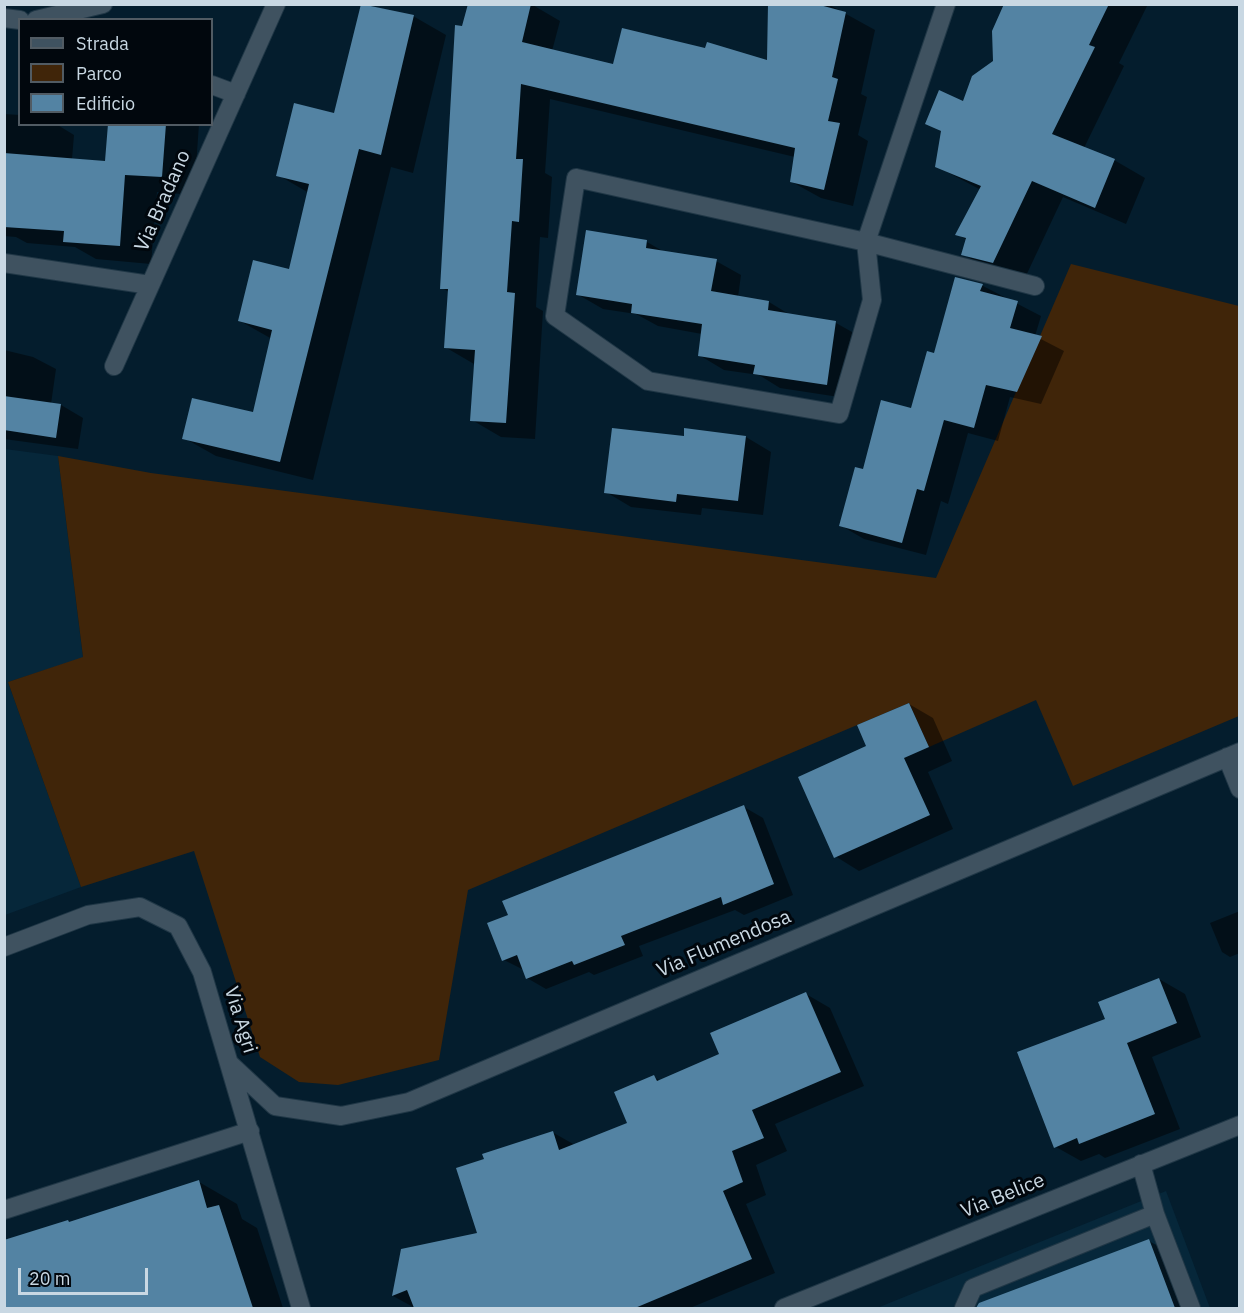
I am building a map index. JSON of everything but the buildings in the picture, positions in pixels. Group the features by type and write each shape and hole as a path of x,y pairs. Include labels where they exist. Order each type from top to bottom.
{"street":[{"path":"44,18 102,4"},
{"name":"Via Bradano","path":"114,366 276,4"},
{"path":"946,4 866,242 872,300 839,414 648,381 555,315 576,178 866,242 1035,286"},
{"path":"213,86 236,94"},
{"path":"4,263 150,285"},
{"path":"1233,754 1239,789"},
{"name":"Via Flumendosa","path":"230,1064 275,1106 341,1116 409,1102 1233,754"},
{"name":"Via Agri","path":"4,947 88,915 140,907 178,926 202,972 301,1308"},
{"name":"Via Belice","path":"784,1308 1239,1125"},
{"path":"4,1210 250,1131"},
{"path":"1141,1164 1155,1214 1191,1308"},
{"path":"964,1308 973,1288 1155,1214"}],"shaded area":[{"path":"5,449 58,456 83,658 8,682 81,887 5,915"},
{"path":"1166,1191 1210,1308 877,1308"}],"green space":[{"path":"1071,264 1239,306 1239,716 1073,786 1036,700 929,747 909,703 468,890 439,1060 338,1085 299,1082 260,1057 194,851 81,887 8,682 83,657 58,456 151,473 936,578"}]}
